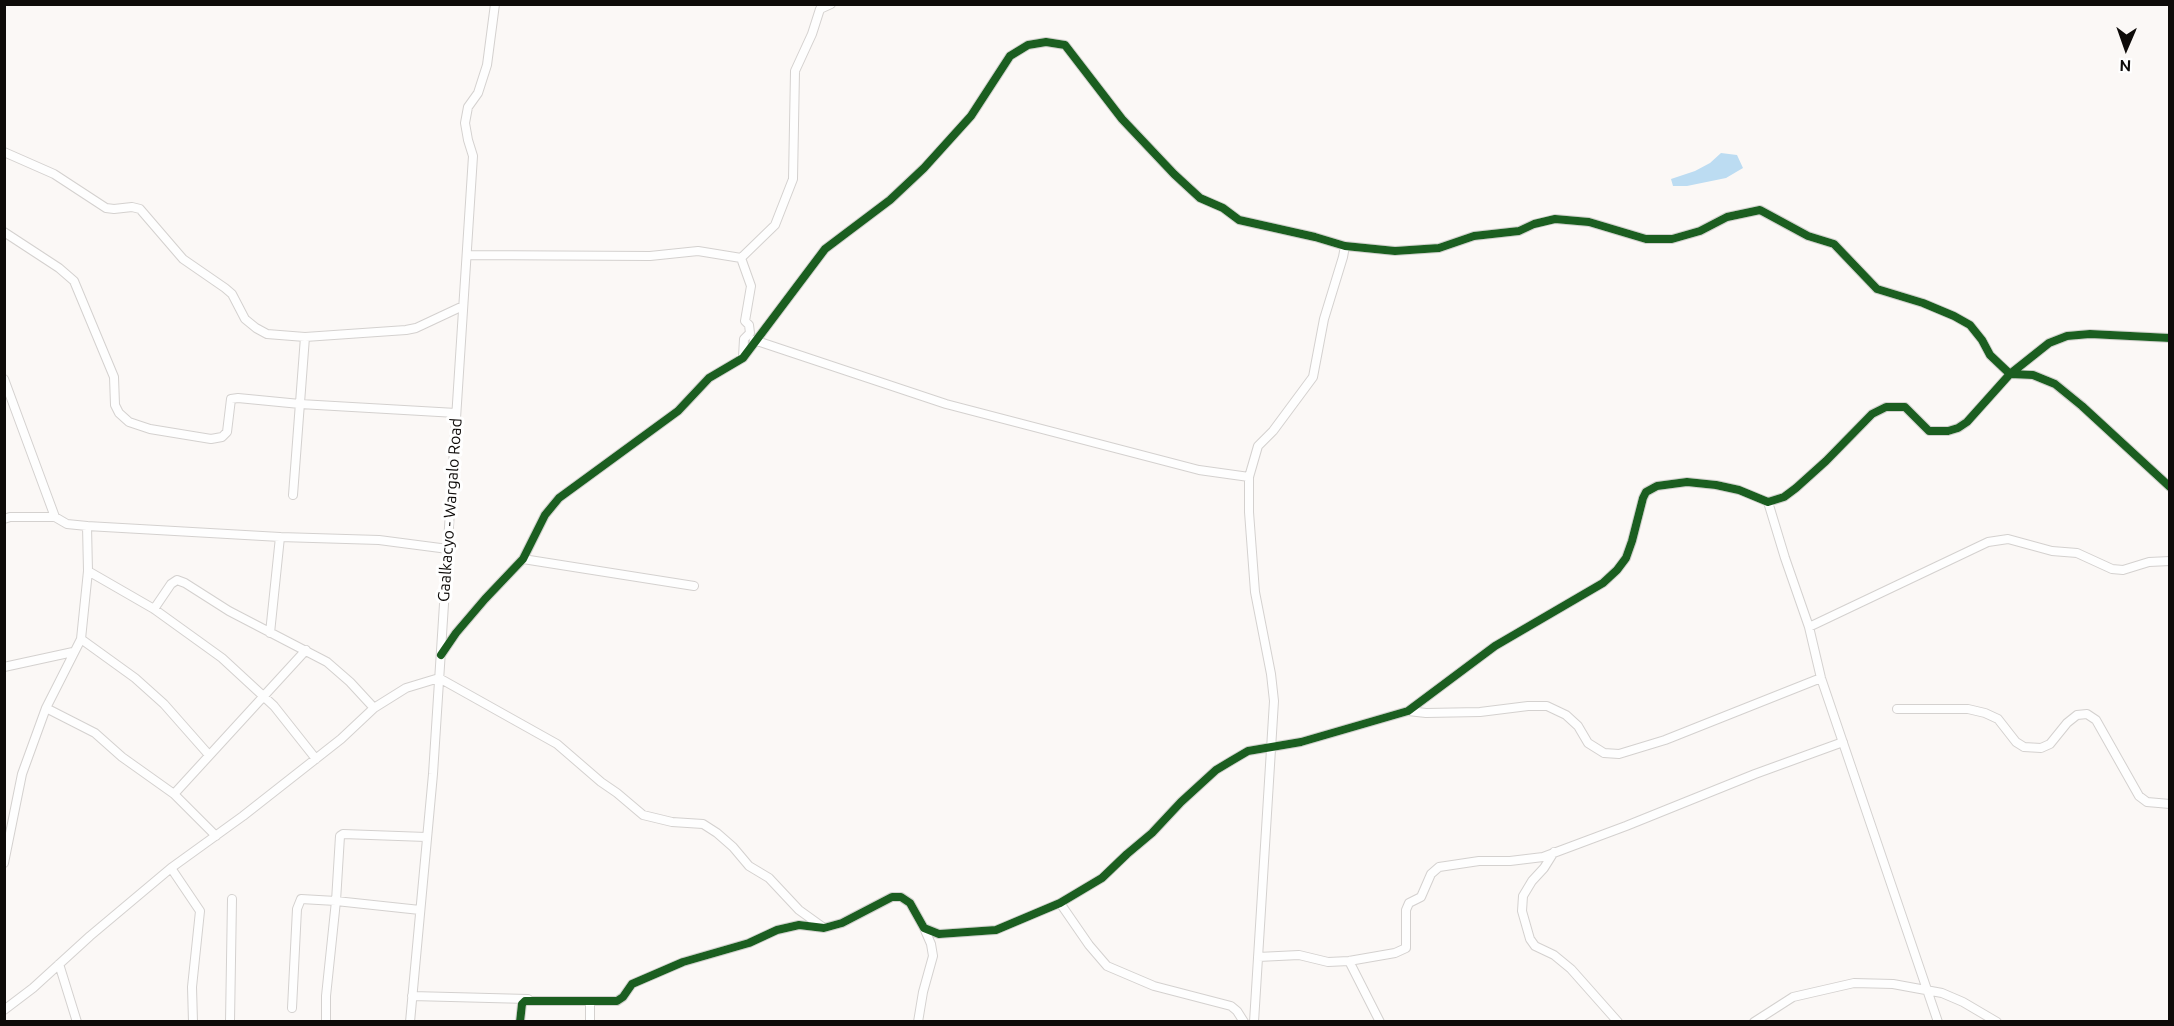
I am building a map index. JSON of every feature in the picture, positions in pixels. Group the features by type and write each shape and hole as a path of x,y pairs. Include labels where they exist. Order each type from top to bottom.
{"street":[{"name":"Gaalkacyo - Wargalo Road","path":"410,1022 433,774 473,156 465,123 468,107 478,93 487,64 495,4"},
{"path":"741,258 775,225 793,179 795,71 812,34 820,9 831,4"},
{"path":"441,655 471,616 523,560 545,515 559,498 678,411 709,378 743,358 754,340 825,249 890,200 924,168 971,116 1010,56 1029,45 1046,42 1065,45 1122,119 1200,198 1223,208 1239,220 1345,246 1395,251 1439,248 1474,236 1519,231 1534,224 1555,219 1589,222 1646,239 1672,239 1700,231 1727,217 1760,210 1808,236 1834,244 1877,289 1923,303 1970,326 1982,340 1990,355 2010,374 2033,375 2055,384 2169,487"},
{"path":"4,152 71,183 106,208 140,209 183,259 232,294 246,320 267,334 305,337 406,330 416,328 463,306"},
{"path":"4,232 59,268 74,281 114,377 115,405 119,413 129,422 150,429 211,439 222,437 227,432 231,399 456,413"},
{"path":"1254,1022 1274,701 1254,592 1249,512 1250,477 1258,446 1313,377 1324,319 1345,246"},
{"path":"466,255 650,256 698,251 741,258"},
{"path":"741,258 751,286 745,321 749,325 750,333 744,339 743,358"},
{"path":"924,928 939,934 996,930 1060,903 1102,878 1216,770 1248,751 1301,742 1408,711 1495,646 1603,583 1626,558 1642,498 1646,492 1657,486 1687,482 1716,485 1739,490 1768,502 1796,488 1872,414 1886,407 1905,407 1929,431 1939,432 1958,428 1973,416 2010,374 2049,343 2067,336 2090,334 2169,338"},
{"path":"293,495 305,337"},
{"path":"754,340 946,404 1199,470 1250,477"},
{"path":"4,379 55,517"},
{"path":"1768,502 1809,627 1821,678 1938,1022"},
{"path":"4,519 55,517 67,524 87,526 379,540 448,549"},
{"path":"4,863 22,774 46,708 81,639 88,571 87,526"},
{"path":"270,633 280,537"},
{"path":"1809,627 1988,542 2008,539 2052,551 2077,553 2112,568 2123,570 2149,562 2169,561"},
{"path":"523,560 694,586"},
{"path":"88,571 154,609 222,658 274,706 316,759"},
{"path":"154,609 171,584 177,580 185,583 229,611 327,662 374,708"},
{"path":"81,639 135,678 156,697 209,755"},
{"path":"174,794 306,650"},
{"path":"4,667 73,652"},
{"path":"4,1010 33,988 171,868 316,759 374,708 406,688 439,678 557,744 643,815 672,822 703,824 717,833 733,846 749,866 768,878 799,909 824,928"},
{"path":"1408,711 1479,712 1547,706 1566,715 1578,726 1588,743 1604,753 1619,753 1665,740 1821,678"},
{"path":"46,708 95,733 123,757 174,794 216,836"},
{"path":"1897,709 1968,709 1985,713 1998,719 2016,742 2024,747 2041,748 2050,744 2067,723 2077,715 2087,714 2096,720 2139,796 2147,802 2169,804"},
{"path":"1258,957 1299,955 1328,962 1349,961 1395,953 1406,948 1406,910 1409,903 1421,897 1431,874 1439,867 1479,861 1527,860 1554,852 1843,742"},
{"path":"326,1022 326,996 340,836 343,834 426,837"},
{"path":"1554,852 1523,896 1522,911 1530,939 1535,945 1554,955 1571,969 1618,1022"},
{"path":"171,868 200,910 192,987 193,1022"},
{"path":"412,996 617,1001 623,997 629,986 683,962 749,943 777,930 799,925 824,928 842,923 892,897 901,897 910,903 932,944 933,956 922,992 918,1022"},
{"path":"230,1022 232,898"},
{"path":"292,1008 297,909 301,899 420,910"},
{"path":"1060,903 1089,945 1107,966 1154,986 1230,1006 1237,1011 1244,1022"},
{"path":"1349,961 1380,1022"},
{"path":"59,964 77,1022"},
{"path":"1754,1022 1793,997 1854,983 1893,984 1942,993 1963,1002 1997,1022"},
{"path":"520,1022 522,1004 531,1000"},
{"path":"590,1002 590,1022"}],"water":[{"path":"1721,153 1737,155 1743,168 1726,178 1687,186 1673,186 1671,179 1695,171 1710,163"}],"cycle path":[{"path":"441,655 485,599 523,559 545,515 559,498 678,411 709,378 743,358 825,249 890,200 924,168 971,116 1010,56 1028,45 1046,42 1065,45 1122,119 1200,198 1223,208 1239,220 1345,246 1395,251 1439,248 1474,236 1519,231 1534,224 1555,219 1589,222 1646,239 1672,239 1700,231 1727,217 1760,210 1808,236 1834,244 1877,289 1923,303 1970,325 1990,355 2010,374 2033,375 2055,384 2170,487"},
{"path":"520,1022 522,1004 525,1001 617,1001 623,997 632,984 683,962 749,943 777,930 799,925 824,928 842,923 892,897 901,897 910,903 924,928 939,934 996,930 1060,903 1102,878 1216,770 1248,751 1301,742 1408,711 1495,646 1603,583 1626,558 1643,498 1646,492 1657,486 1687,482 1716,485 1739,490 1768,502 1784,497 1796,488 1872,414 1886,407 1905,407 1929,431 1948,431 1967,422 2010,374 2049,343 2067,336 2090,334 2170,338"}]}
